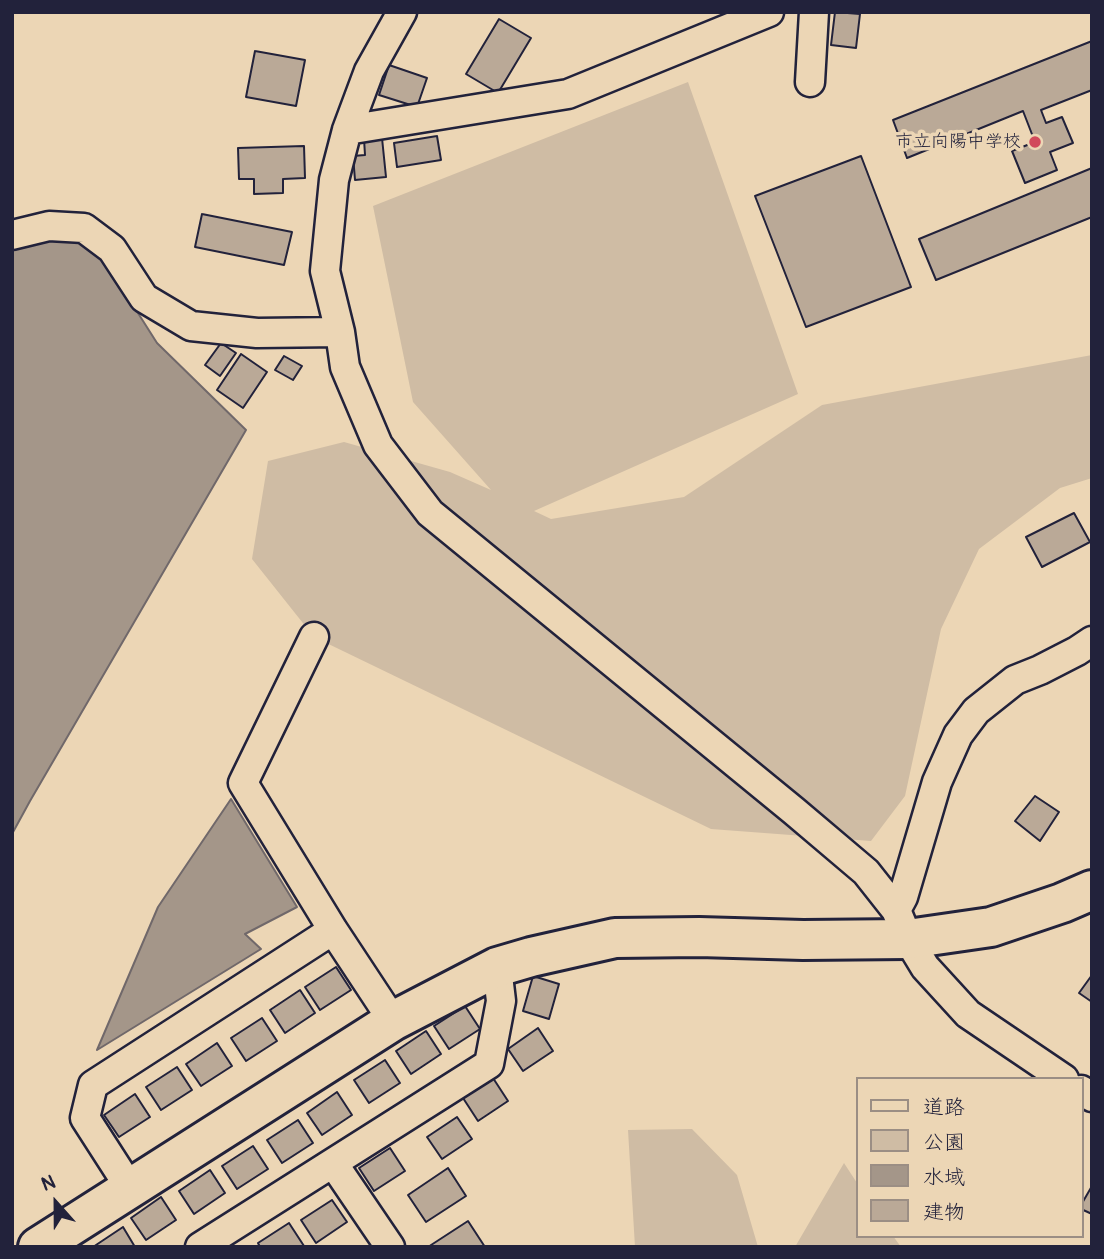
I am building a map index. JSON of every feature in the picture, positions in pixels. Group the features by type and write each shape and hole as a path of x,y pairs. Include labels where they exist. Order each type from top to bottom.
{"street":[{"path":"402,12 369,71 347,131 334,180 326,271 345,367 378,445 430,513 866,873 902,924 925,967 968,1014 1061,1077"},
{"path":"347,131 568,94 769,12"},
{"path":"810,82 814,12"},
{"path":"12,235 49,226 84,228 112,248 144,298 191,326 257,333 340,332"},
{"path":"314,637 243,783 393,1021"},
{"path":"902,924 903,897 937,782 958,735 976,711 1015,680 1040,670 1092,641"},
{"path":"38,1247 393,1021 498,967 615,938 803,940 902,924 990,927 1092,890"},
{"path":"130,1188 85,1118 93,1085 334,930"},
{"path":"200,1247 489,1063 500,1001 498,967"},
{"path":"333,1163 390,1247"}],"green space":[{"path":"688,82 798,394 534,511 551,519 684,497 822,405 1092,355 1092,478 1060,488 979,549 941,629 905,796 871,841 711,829 314,637 252,559 268,461 344,442 450,472 491,490 413,402 373,206"},
{"path":"692,1129 737,1175 758,1247 635,1247 628,1130"},
{"path":"844,1163 856,1181 856,1238 894,1238 901,1247 795,1247"}],"water":[{"path":"84,228 157,343 246,430 12,834 12,247"},
{"path":"231,799 297,907 245,934 261,949 97,1050 158,907"}],"building":[{"path":"835,12 860,14 856,48 831,45"},
{"path":"499,19 531,38 498,93 466,74"},
{"path":"1092,41 1092,90 1041,110 1046,123 1062,117 1073,143 1050,152 1057,170 1025,183 1012,151 1035,142 1023,111 907,158 893,120"},
{"path":"255,51 305,60 296,106 246,97"},
{"path":"389,65 427,78 417,107 379,95"},
{"path":"437,136 441,160 397,167 394,143"},
{"path":"382,138 386,177 355,180 353,156 365,155 364,139"},
{"path":"304,146 305,178 283,179 283,193 254,194 254,179 239,179 238,148"},
{"path":"861,156 911,287 806,327 755,196"},
{"path":"1092,168 1092,217 936,280 919,239"},
{"path":"202,214 292,232 284,265 195,247"},
{"path":"221,343 236,353 220,376 205,365"},
{"path":"241,354 267,372 243,408 217,390"},
{"path":"284,356 302,366 293,380 275,370"},
{"path":"1074,513 1090,542 1042,567 1026,537"},
{"path":"1035,796 1059,812 1040,841 1015,821"},
{"path":"336,967 351,990 320,1010 305,987"},
{"path":"1092,975 1092,1002 1079,993"},
{"path":"533,976 559,984 549,1019 523,1011"},
{"path":"300,990 315,1013 285,1033 270,1010"},
{"path":"465,1006 480,1029 449,1049 434,1026"},
{"path":"262,1018 277,1041 246,1061 231,1038"},
{"path":"538,1028 553,1051 523,1071 508,1049"},
{"path":"426,1031 441,1054 411,1074 396,1051"},
{"path":"217,1043 232,1066 201,1086 186,1064"},
{"path":"385,1060 400,1083 369,1103 354,1080"},
{"path":"177,1067 192,1090 161,1110 146,1087"},
{"path":"493,1078 508,1101 478,1121 463,1098"},
{"path":"337,1092 352,1115 322,1135 307,1113"},
{"path":"135,1094 150,1117 119,1137 104,1115"},
{"path":"457,1117 472,1139 442,1159 427,1137"},
{"path":"298,1120 313,1143 282,1163 267,1140"},
{"path":"253,1146 268,1169 237,1189 222,1166"},
{"path":"390,1148 405,1171 374,1191 359,1168"},
{"path":"448,1168 466,1196 426,1222 408,1195"},
{"path":"210,1170 225,1193 194,1214 179,1191"},
{"path":"1092,1186 1092,1214 1083,1210 1083,1202"},
{"path":"161,1197 176,1220 146,1240 131,1218"},
{"path":"332,1200 347,1222 316,1243 301,1220"},
{"path":"468,1221 485,1247 428,1247"},
{"path":"289,1223 304,1246 260,1247 258,1243"},
{"path":"123,1227 135,1247 93,1247"}],"place":[{"name":"市立向陽中学校","path":"1035,142"}]}
